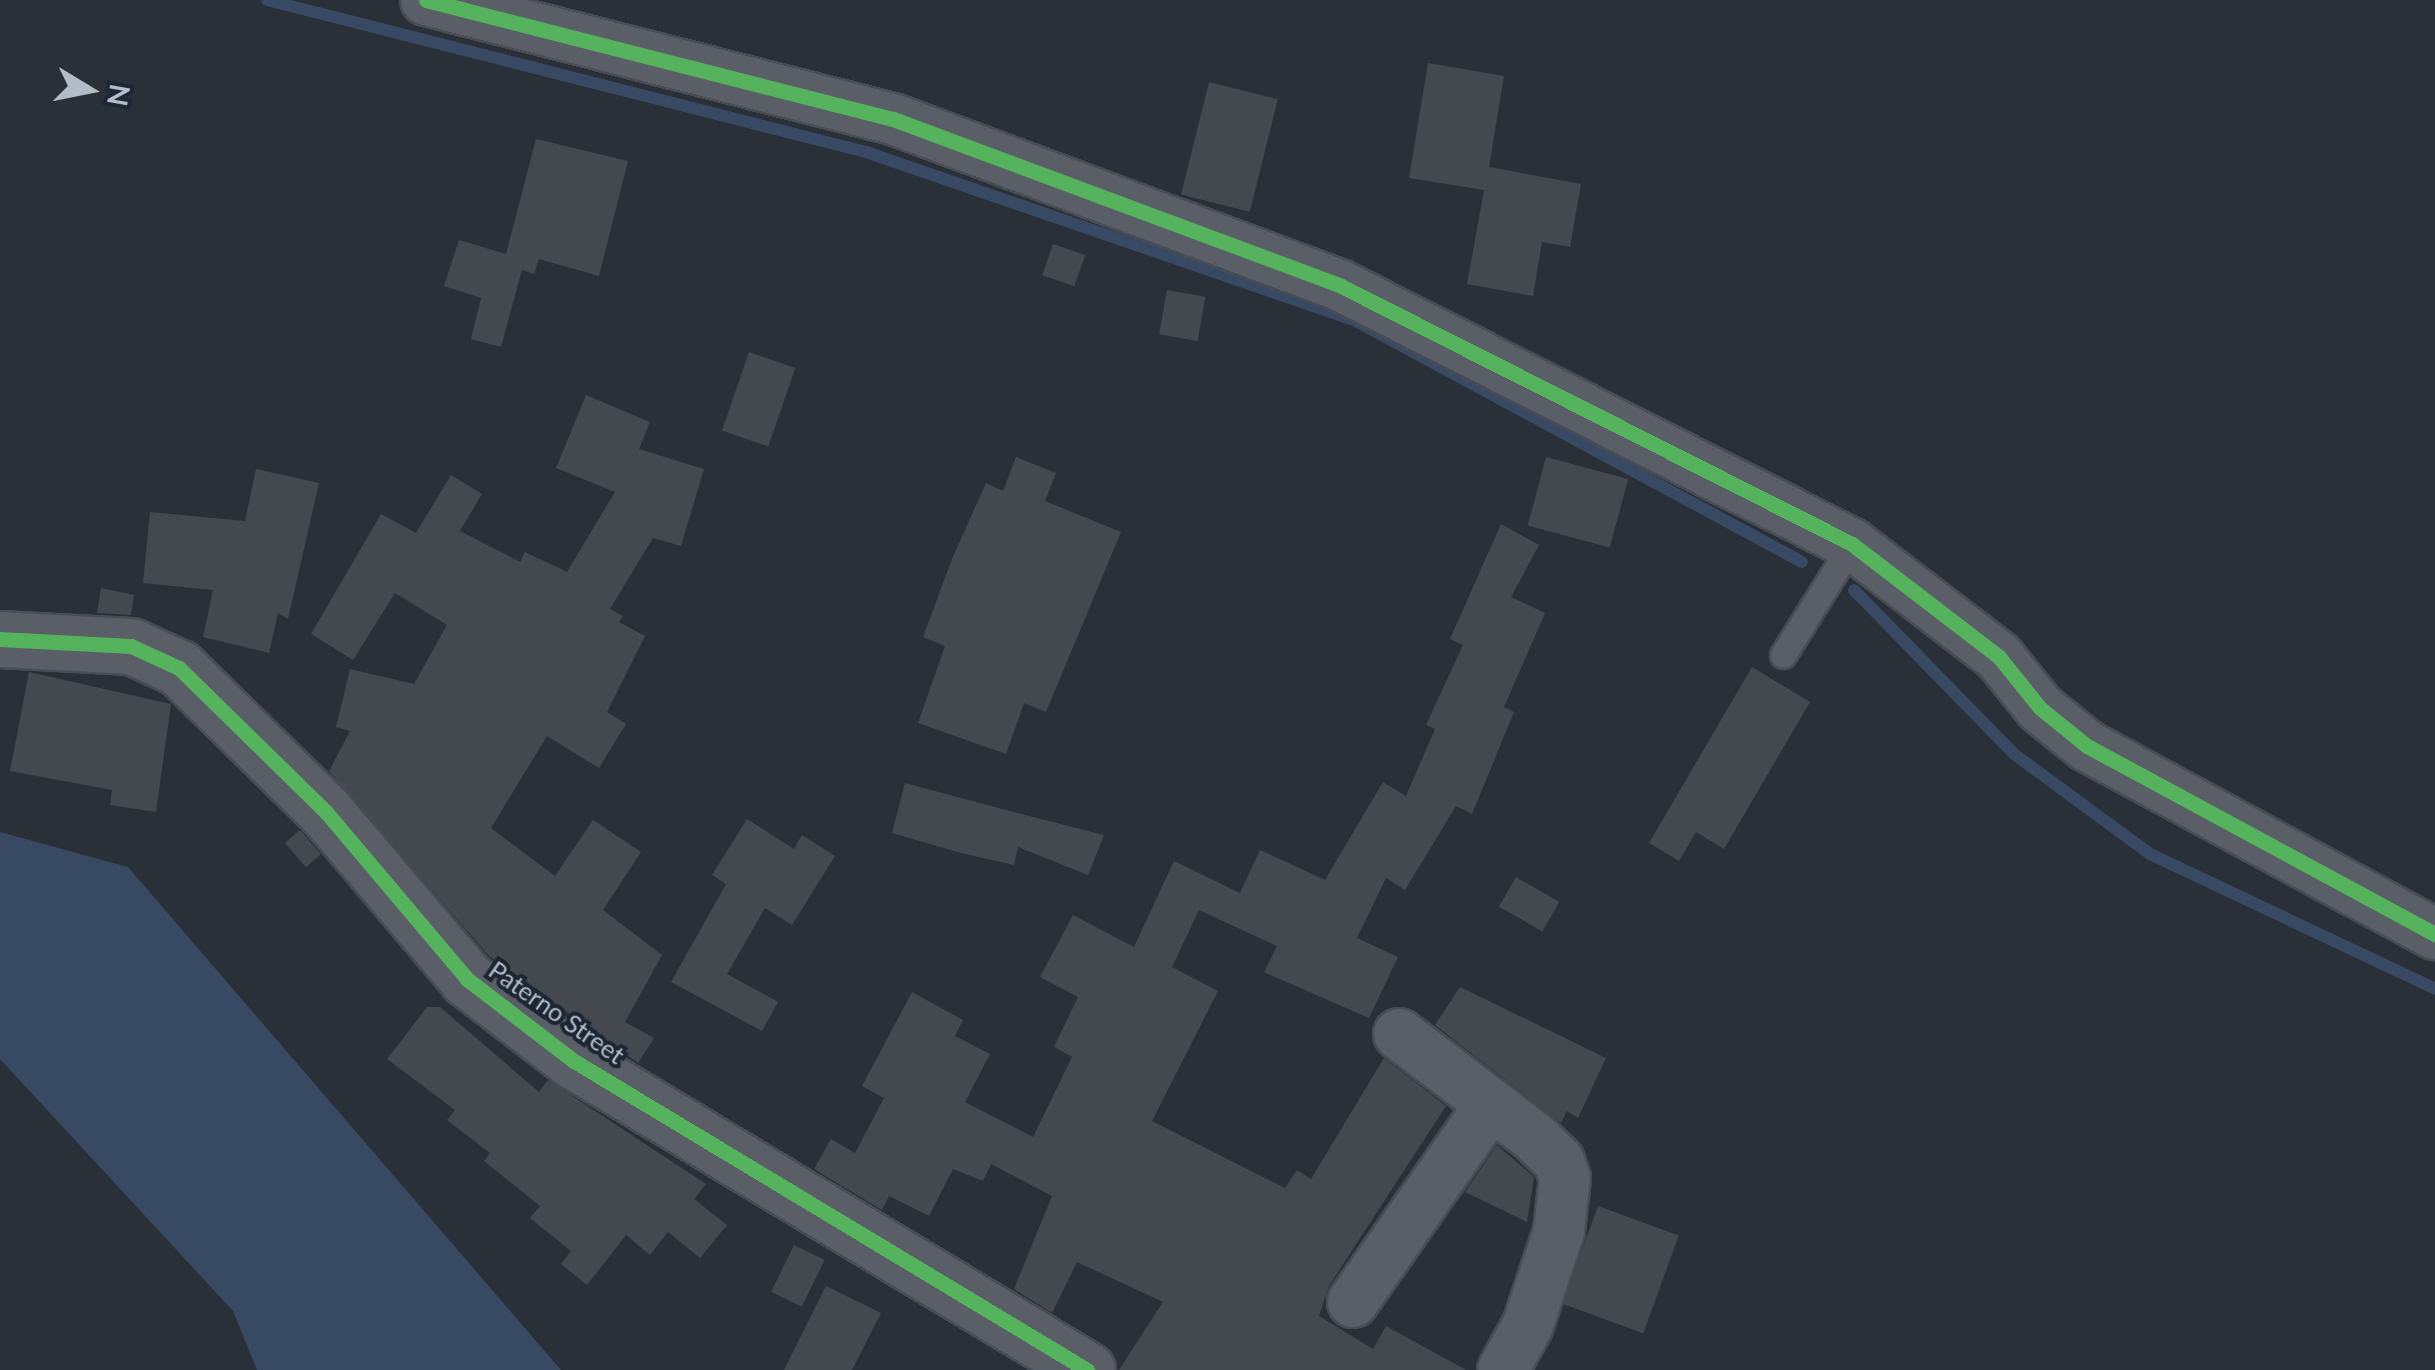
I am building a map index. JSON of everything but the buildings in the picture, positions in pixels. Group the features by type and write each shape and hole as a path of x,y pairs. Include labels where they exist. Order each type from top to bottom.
{"street":[{"path":"426,0 894,119 1341,286 1852,544 1999,657 2040,708 2087,746 2435,934"},
{"name":"Paterno Street","path":"0,639 131,646 179,668 326,812 467,979 574,1061 1087,1370"},
{"path":"1399,1034 1559,1161 1564,1178 1559,1231 1528,1325 1503,1370"},
{"path":"1352,1302 1491,1104"}],"lane":[{"path":"1783,655 1852,544"}],"water":[{"path":"0,832 128,867 561,1370 257,1370 233,1311 0,1059"}],"waterway":[{"path":"267,0 866,152 1354,320 1802,562"},
{"path":"1854,590 2014,754 2150,854 2435,989"}],"cycle path":[{"path":"426,0 893,119 1341,286 1852,544 1999,657 2040,708 2087,746 2435,934"},
{"path":"0,639 131,646 179,668 326,812 467,979 574,1061 1087,1370"}]}
